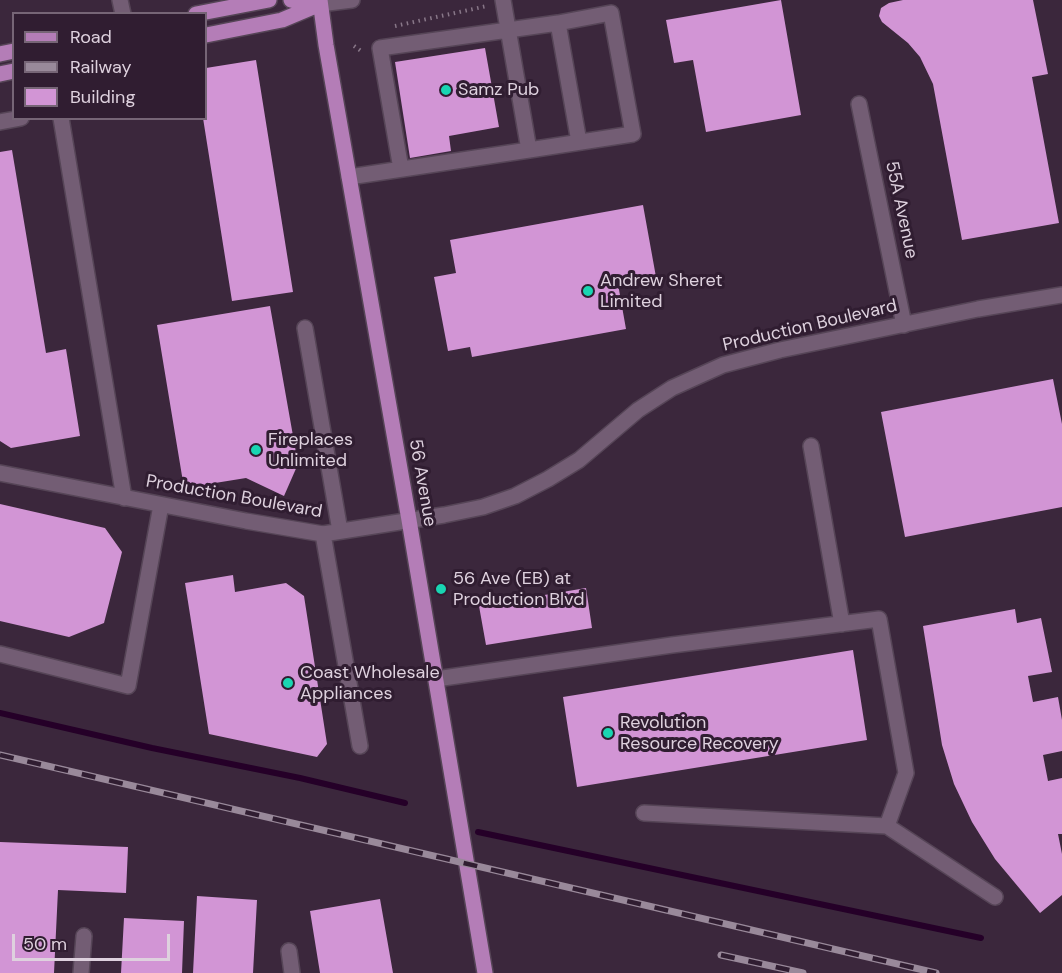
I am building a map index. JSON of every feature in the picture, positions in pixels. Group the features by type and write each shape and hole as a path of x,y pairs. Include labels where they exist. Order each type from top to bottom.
{"main road":[{"path":"206,12 269,0"},
{"path":"291,0 320,2"},
{"path":"207,35 282,20 320,2"},
{"name":"56 Avenue","path":"320,2 485,973"}],"street":[{"path":"320,2 352,0"},
{"path":"503,1 529,150"},
{"path":"350,177 633,134 611,13 558,23 380,48 401,169"},
{"path":"558,23 579,142"},
{"name":"55A Avenue","path":"859,104 904,324"},
{"path":"61,120 124,498"},
{"name":"Production Boulevard","path":"0,473 323,534 409,520 483,507 515,496 579,460 638,410 672,388 723,365 780,350 904,324 1062,295"},
{"path":"305,328 340,531"},
{"path":"811,446 842,624"},
{"path":"0,654 128,686 161,505"},
{"path":"323,534 360,746"},
{"path":"435,679 672,645 879,619 906,773 887,826"},
{"path":"644,813 887,826 995,897"},
{"path":"81,973 84,936"},
{"path":"289,951 292,973"}],"path":[{"path":"384,28 503,1"},
{"path":"354,45 361,51 367,41"}],"building":[{"path":"781,0 801,115 706,132 693,60 674,63 666,20"},
{"path":"903,0 1033,0 1048,74 1032,77 1059,223 962,240 933,84 920,57 908,43 882,22 879,16 881,8 889,3"},
{"name":"Samz Pub","path":"485,48 499,127 449,136 451,151 410,158 395,62"},
{"path":"256,60 293,292 232,301 203,120 207,120 207,68"},
{"path":"12,150 46,353 66,349 80,436 11,448 0,441 0,152"},
{"path":"643,205 656,277 618,284 626,329 472,357 470,347 448,351 434,277 456,273 450,240"},
{"path":"270,306 298,464 284,496 246,478 184,488 157,325"},
{"path":"1053,379 1062,424 1062,507 905,537 881,412"},
{"path":"0,504 105,528 122,552 104,623 69,637 0,621"},
{"path":"233,575 235,592 286,583 304,596 327,744 317,757 209,734 185,583"},
{"path":"586,588 592,628 486,645 479,606"},
{"path":"1015,609 1017,623 1041,618 1052,672 1028,676 1033,702 1058,697 1062,720 1062,751 1043,755 1048,781 1062,778 1062,834 1058,834 1062,854 1062,895 1040,913 995,859 972,822 954,784 942,745 923,626"},
{"path":"853,650 867,740 577,787 563,697"},
{"path":"0,842 128,847 126,893 58,890 54,973 0,973"},
{"path":"197,896 257,900 253,973 193,973"},
{"path":"380,899 393,973 320,973 310,911"},
{"path":"124,918 184,921 182,973 121,973"}],"waterway":[{"path":"0,713 405,803"},
{"path":"478,832 981,938"}],"railway":[{"path":"0,755 936,973"},
{"path":"721,955 803,973"}],"place":[{"name":"Samz Pub","path":"446,90"},
{"name":"Andrew Sheret Limited","path":"588,291"},
{"name":"Fireplaces Unlimited","path":"256,450"},
{"name":"56 Ave (EB) at Production Blvd","path":"441,589"},
{"name":"Coast Wholesale Appliances","path":"288,683"},
{"name":"Revolution Resource Recovery","path":"608,733"}]}
